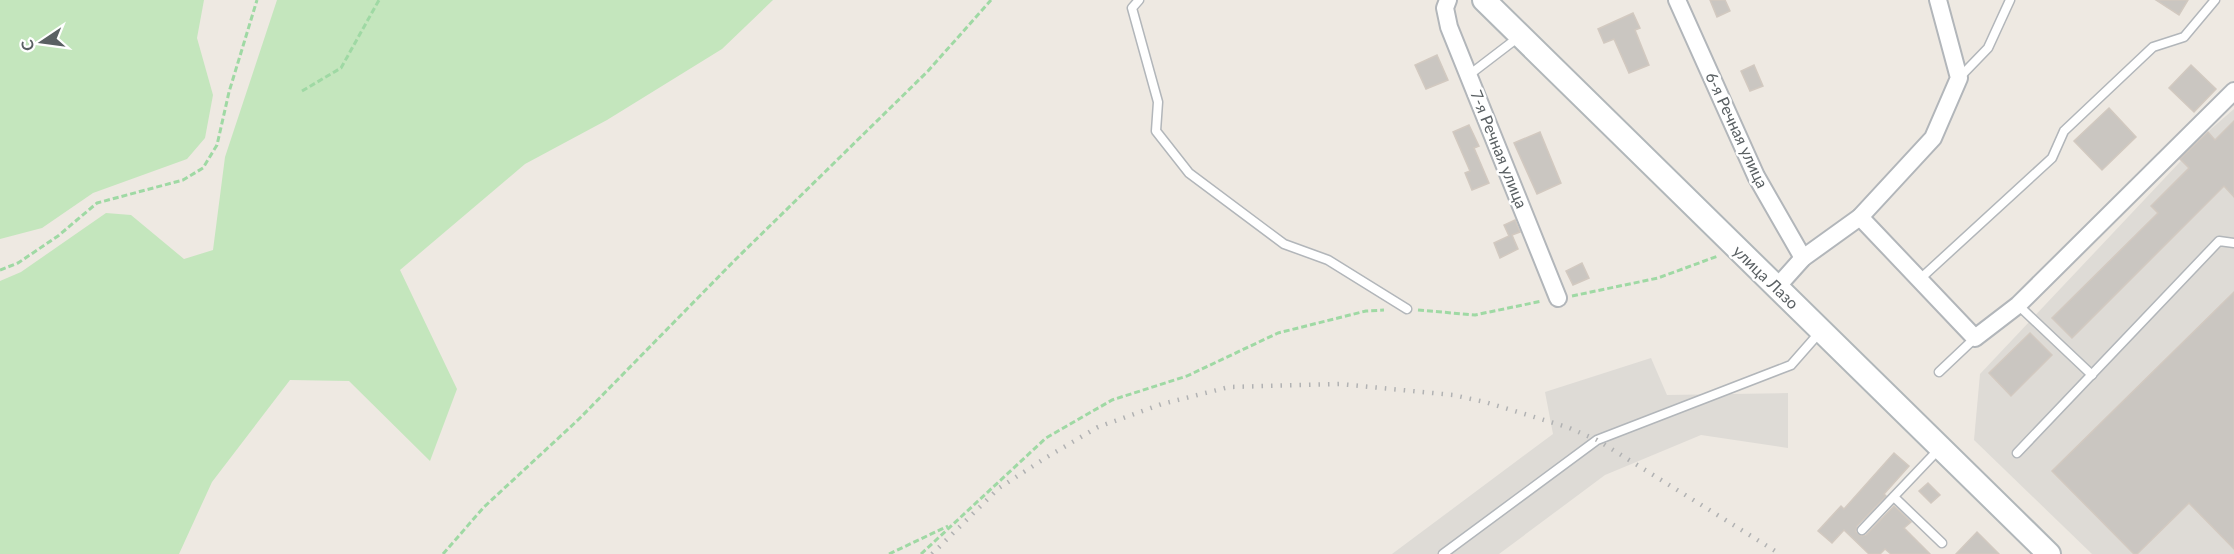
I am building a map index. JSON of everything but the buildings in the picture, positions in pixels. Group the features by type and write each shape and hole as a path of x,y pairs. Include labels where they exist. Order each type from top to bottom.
{"main road":[{"name":"улица Лазо","path":"1484,0 2049,554"}],"street":[{"name":"7-я Речная улица","path":"1448,0 1445,8 1449,27 1558,298"},
{"name":"6-я Речная улица","path":"1677,0 1756,176 1803,258"},
{"path":"1777,287 1803,258 1860,217 1933,138 1959,78 1941,2"},
{"path":"1860,217 1975,338 2018,306 2234,91"}],"lane":[{"path":"1139,0 1132,8 1158,102 1156,130 1189,173 1284,244 1328,260 1407,309"},
{"path":"1959,78 1988,48 2010,0"},
{"path":"1920,279 2052,158 2064,131 2153,47 2184,37 2215,0"},
{"path":"1469,75 1521,36"},
{"path":"2017,453 2219,241 2234,243"},
{"path":"2018,306 2092,375"},
{"path":"1443,554 1597,440 1791,365 1821,331"},
{"path":"1939,372 1975,338"},
{"path":"1862,530 1940,448"},
{"path":"1894,497 1942,543"}],"path":[{"path":"0,270 18,263 58,236 98,202 183,180 203,168 217,145 229,92 257,0"},
{"path":"302,91 341,68 379,0"},
{"path":"442,554 484,507 579,419 735,260 928,71 991,0"},
{"path":"921,554 1046,438 1112,400 1187,376 1278,333 1366,311 1407,309 1474,315 1658,278 1714,258"},
{"path":"889,554 952,524"}],"shaded area":[{"path":"2234,109 2234,554 2092,554 1974,440 1980,374 2211,129"},
{"path":"1651,358 1667,395 1788,393 1788,448 1701,435 1605,475 1499,554 1392,554 1553,434 1545,392"}],"green space":[{"path":"0,0 204,0 197,38 213,95 205,138 187,159 93,193 42,228 0,239"},
{"path":"277,0 773,0 722,49 607,120 525,164 400,270 457,389 430,461 349,381 290,380 212,482 179,554 0,554 0,281 21,272 106,213 131,215 184,259 213,250 225,157"}],"railway":[{"path":"932,554 999,488 1098,427 1162,404 1229,387 1340,384 1453,395 1485,402 1567,427 1597,440 1780,554"}]}
